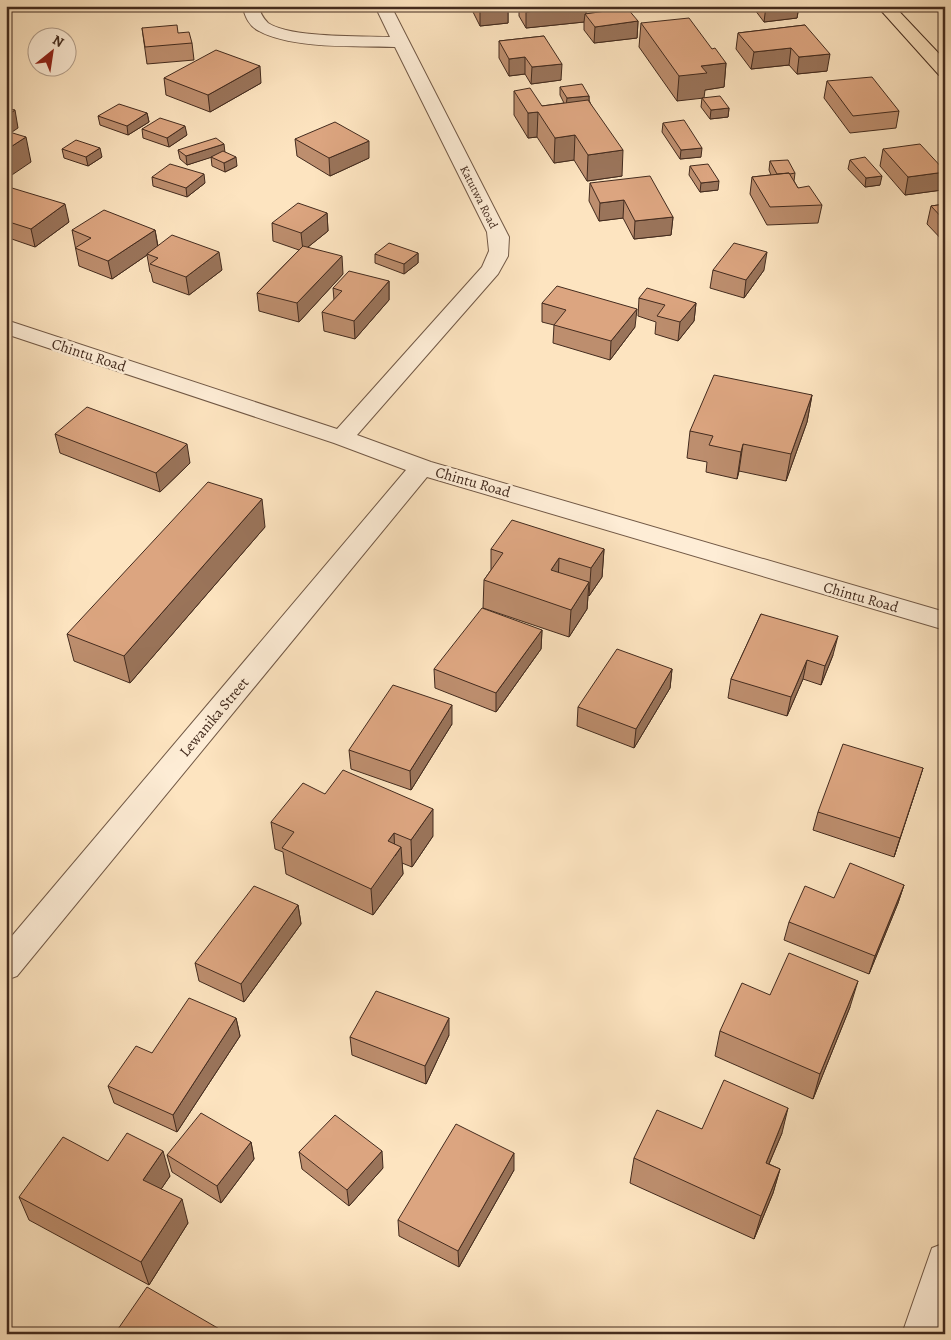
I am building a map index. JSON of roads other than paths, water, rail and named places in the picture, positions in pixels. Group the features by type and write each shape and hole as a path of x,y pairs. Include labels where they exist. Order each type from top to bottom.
{"main road":[{"path":"885,6 945,71"}],"street":[{"path":"251,6 251,11 259,24 275,32 317,38 400,42"},
{"name":"Katutwa Road","path":"342,438 491,270 499,256 501,244 497,232 382,6"},
{"name":"Chintu Road","path":"6,328 342,438 422,467 945,621"},
{"name":"Lewanika Street","path":"6,966 422,467"},
{"path":"921,1334 945,1261"}]}
